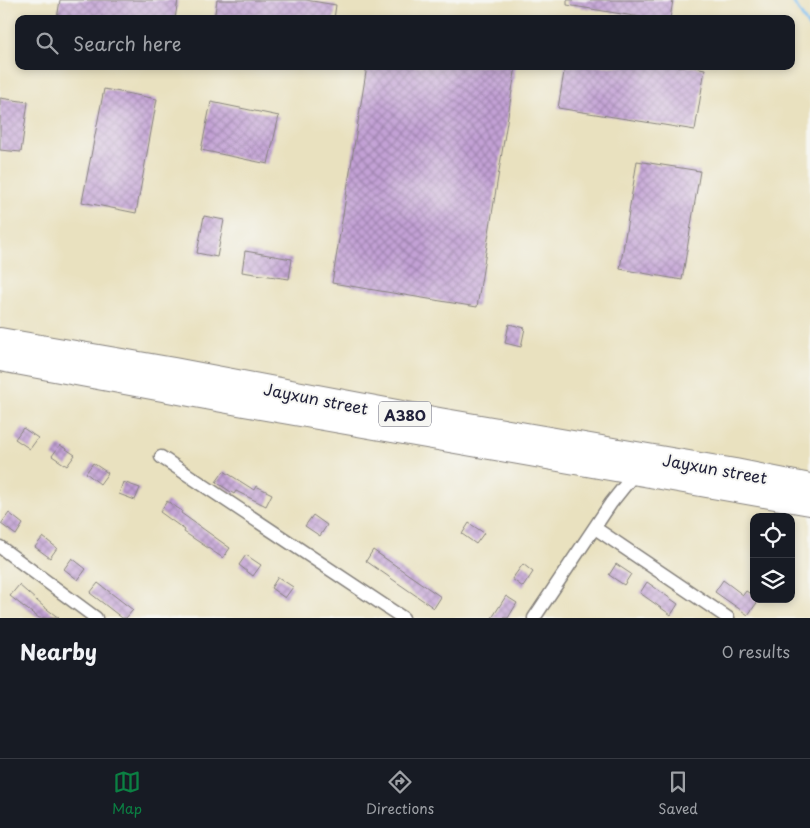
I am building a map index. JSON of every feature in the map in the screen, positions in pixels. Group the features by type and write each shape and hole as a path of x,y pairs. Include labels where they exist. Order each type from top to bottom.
{"highway":[{"name":"Jayxun street","path":"0,340 810,486"},
{"name":"Jayxun street","path":"0,358 810,504"}],"street":[{"path":"162,457 402,618"},
{"path":"534,618 611,503 635,473"},
{"path":"596,528 728,618"},
{"path":"0,547 96,618"}],"building":[{"path":"60,0 178,0 176,15 58,15"},
{"path":"217,0 306,0 336,5 335,15 215,15"},
{"path":"567,0 673,0 671,15 628,15 567,5"},
{"path":"366,70 515,70 477,307 332,283"},
{"path":"564,70 705,70 695,130 558,108"},
{"path":"104,89 157,99 136,213 82,202"},
{"path":"0,98 28,102 21,152 0,150"},
{"path":"211,102 279,116 268,164 201,150"},
{"path":"637,161 700,171 682,280 620,269"},
{"path":"204,216 224,220 217,257 197,253"},
{"path":"245,251 292,259 289,279 242,272"},
{"path":"509,324 525,328 521,347 505,343"},
{"path":"23,428 38,438 30,449 15,439"},
{"path":"60,445 75,455 67,466 52,456"},
{"path":"93,463 108,473 100,484 86,473"},
{"path":"224,471 254,490 256,486 272,494 266,506 236,491 234,494 216,482"},
{"path":"123,482 140,488 135,500 119,494"},
{"path":"167,501 230,548 223,558 184,532 185,530 160,512"},
{"path":"9,513 23,524 16,535 1,524"},
{"path":"313,515 327,525 320,536 305,526"},
{"path":"469,523 484,533 476,544 462,534"},
{"path":"43,537 57,548 50,558 35,547"},
{"path":"373,550 441,597 434,608 366,561"},
{"path":"246,555 261,565 253,576 239,565"},
{"path":"72,558 86,569 78,580 64,569"},
{"path":"523,564 533,572 523,587 512,579"},
{"path":"616,564 631,574 624,585 609,575"},
{"path":"278,577 293,587 285,598 271,588"},
{"path":"723,580 743,595 746,591 750,594 750,603 757,603 748,615 715,592"},
{"path":"647,582 678,604 671,615 640,593"},
{"path":"98,583 133,610 126,618 122,618 90,593"},
{"path":"19,585 59,618 39,618 10,596"},
{"path":"506,596 517,603 508,618 492,618"}],"waterway":[{"path":"792,0 810,29"}]}
